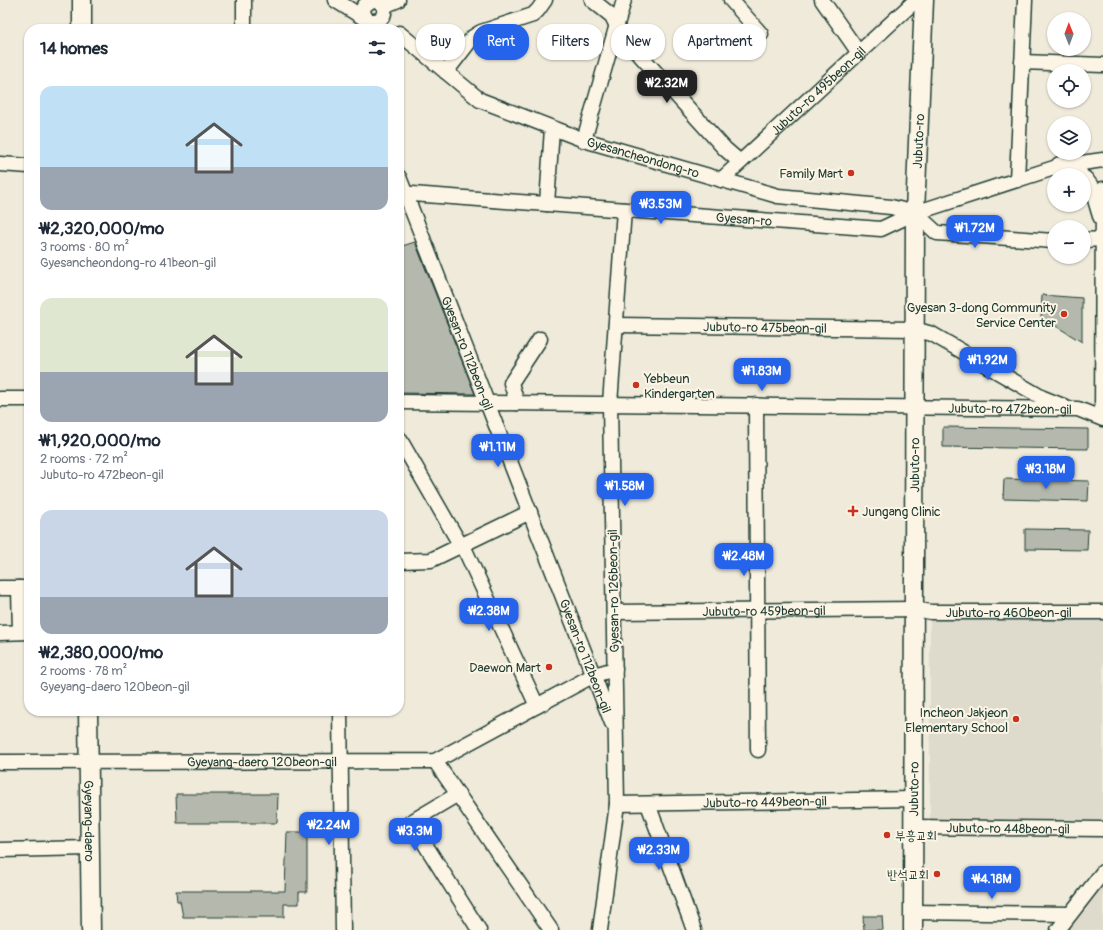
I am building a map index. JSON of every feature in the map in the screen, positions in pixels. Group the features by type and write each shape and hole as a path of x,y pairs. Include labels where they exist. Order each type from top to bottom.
{"main road":[{"path":"82,0 82,24"},
{"name":"Jubuto-ro","path":"913,930 915,213 924,0"},
{"path":"1060,166 1064,168"},
{"path":"1091,189 1096,196 1102,216"},
{"name":"Gyeyang-daero","path":"88,716 91,930"}],"street":[{"path":"244,0 244,24"},
{"path":"335,0 377,11 389,24"},
{"path":"377,11 398,0"},
{"path":"446,72 473,37 481,32 533,15 545,0"},
{"path":"592,0 612,16 616,24"},
{"path":"618,24 624,0"},
{"path":"731,0 752,24"},
{"path":"822,0 859,53"},
{"name":"Jubuto-ro 495beon-gil","path":"720,180 916,0"},
{"path":"1017,180 1025,0"},
{"name":"Gyesancheondong-ro","path":"404,37 480,100 584,140 778,196 892,207 915,213"},
{"path":"584,140 611,47"},
{"path":"646,60 725,149 740,162"},
{"path":"1022,62 1103,65"},
{"path":"547,204 552,128"},
{"name":"Gyesan-ro","path":"404,194 881,229 915,213 1060,166 1103,160"},
{"path":"0,164 24,166"},
{"path":"1102,418 1103,189"},
{"name":"Gyesan-ro 112beon-gil","path":"404,199 487,402 616,732"},
{"name":"Gyesan-ro 126beon-gil","path":"600,930 617,804 610,404 624,210"},
{"path":"915,213 937,233 1047,241"},
{"path":"1091,240 1102,239"},
{"name":"Jubuto-ro 475beon-gil","path":"616,325 914,329 932,334 1043,398 1071,409"},
{"path":"517,403 511,383 540,339"},
{"path":"0,399 24,399"},
{"name":"Jubuto-ro 472beon-gil","path":"404,402 914,406 1078,409 1102,418"},
{"path":"756,405 758,750"},
{"path":"404,447 461,546 466,552 537,706"},
{"path":"404,561 431,560 530,512"},
{"path":"0,588 24,588"},
{"name":"Jubuto-ro 459beon-gil","path":"614,612 914,609"},
{"name":"Jubuto-ro 460beon-gil","path":"914,609 931,612 1103,612"},
{"path":"0,633 24,632"},
{"name":"Gyeyang-daero 120beon-gil","path":"0,762 435,761 594,675 615,669"},
{"path":"340,716 343,930"},
{"path":"435,761 551,930"},
{"path":"458,794 412,822 479,930"},
{"name":"Jubuto-ro 449beon-gil","path":"617,804 914,799"},
{"path":"648,804 694,930"},
{"name":"Jubuto-ro 448beon-gil","path":"914,827 1103,829"},
{"path":"0,850 90,848"},
{"path":"1058,930 1103,872"},
{"path":"913,912 1070,914"}],"shaded area":[{"name":"Incheon Jakjeon Elementary School","path":"930,619 1103,619 1103,820 930,820"},
{"path":"1103,883 1103,930 1067,930"}],"building":[{"path":"415,242 475,394 404,393 404,245"},
{"path":"1042,295 1082,298 1082,342 1041,317"},
{"path":"943,427 1088,429 1088,449 943,447"},
{"path":"1004,479 1089,481 1088,501 1003,499"},
{"path":"1025,529 1088,530 1087,550 1025,549"},
{"path":"176,794 278,794 277,823 177,823"},
{"path":"287,832 307,832 307,892 299,892 299,904 284,904 284,917 183,917 180,901 177,901 176,891 285,891"},
{"path":"863,916 882,916 883,930 864,930"}],"place":[{"name":"Family Mart","path":"851,173"},
{"name":"Gyesan 3-dong Community Service Center","path":"1064,314"},
{"name":"Yebbeun Kindergarten","path":"636,385"},
{"name":"Jungang Clinic","path":"853,511"},
{"name":"Daewon Mart","path":"549,667"},
{"name":"Incheon Jakjeon Elementary School","path":"1016,719"},
{"name":"부흥교회","path":"887,835"},
{"name":"반석교회","path":"937,874"}]}
